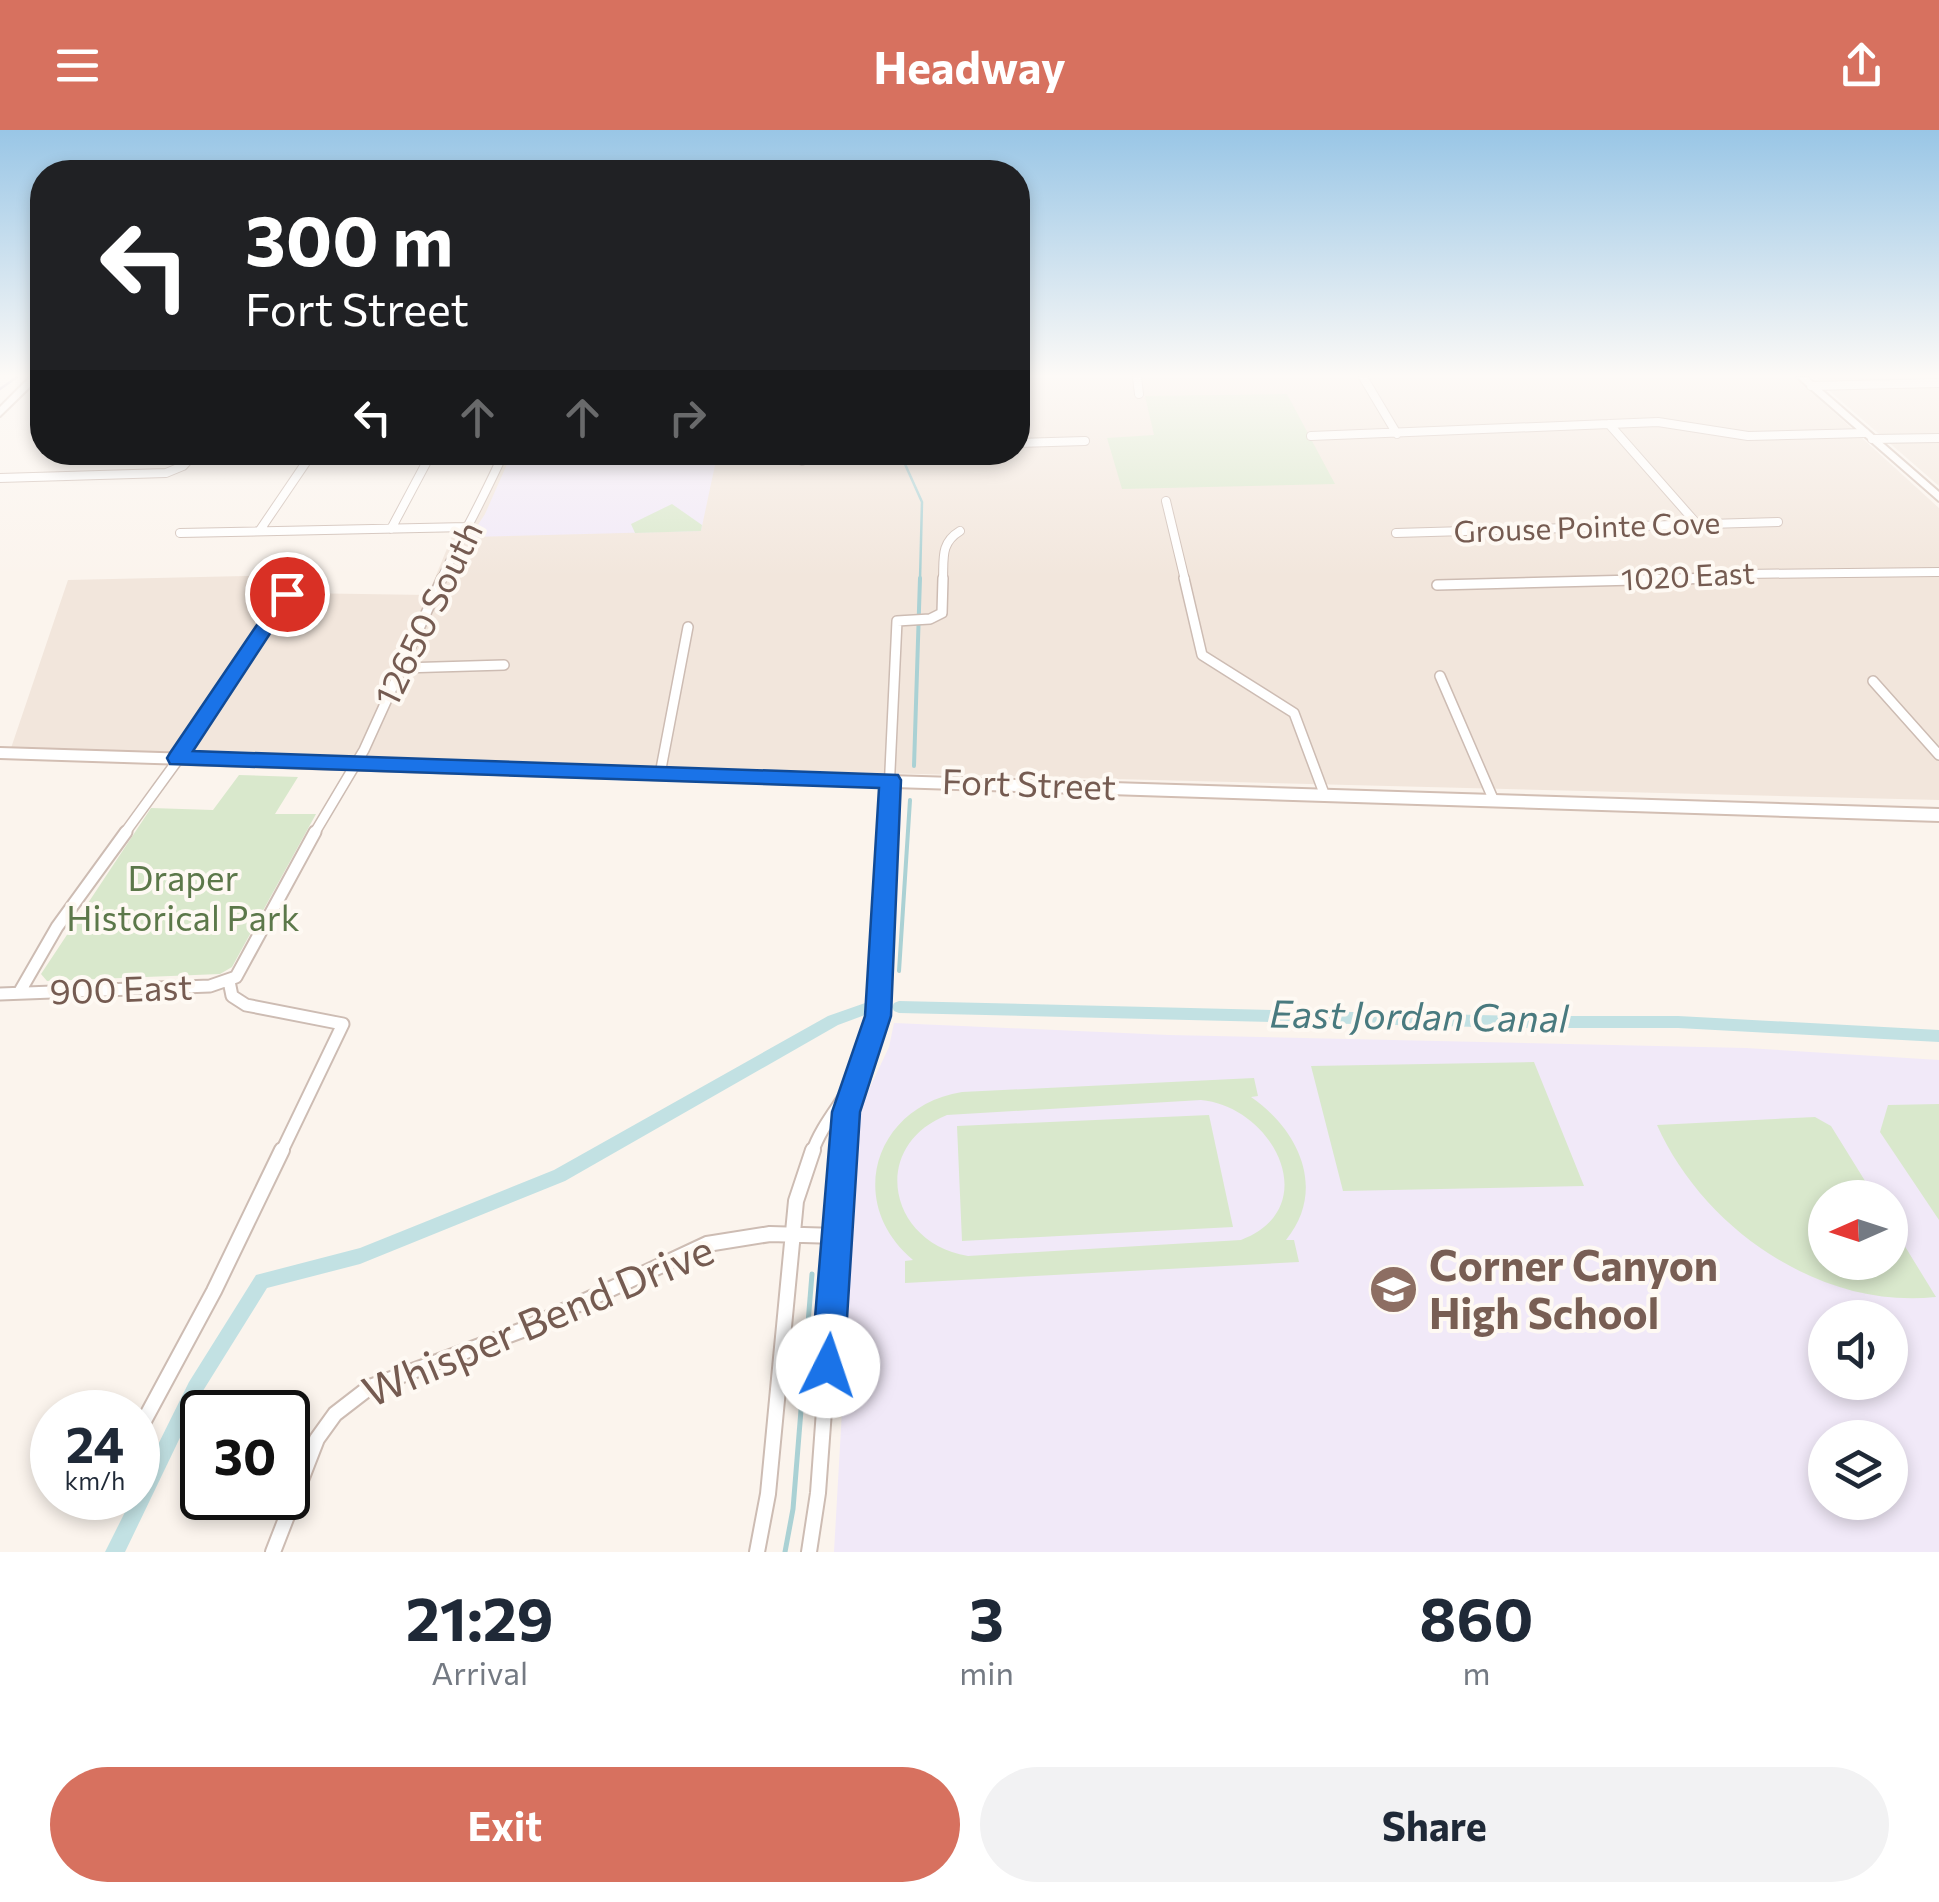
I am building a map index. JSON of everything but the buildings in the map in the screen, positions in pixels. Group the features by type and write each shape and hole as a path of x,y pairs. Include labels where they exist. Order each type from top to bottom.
{"street":[{"path":"1626,443 1698,524"},
{"path":"1877,443 1939,498"},
{"path":"0,478 176,470 182,465"},
{"path":"260,530 304,465"},
{"path":"392,530 425,465"},
{"name":"12650 South","path":"230,981 242,970 355,764 498,465"},
{"path":"1166,501 1202,654 1213,665 1275,697 1294,713 1325,796"},
{"name":"Grouse Pointe Cove","path":"1396,533 1778,522"},
{"path":"180,533 468,527"},
{"path":"757,1552 768,1494 792,1234 808,1158 824,1124 855,1078 872,1041 878,1016 901,621 927,620 944,610 944,548 948,538 960,531"},
{"name":"1020 East","path":"1436,585 1706,580 1742,574 1939,572"},
{"path":"18,994 57,927 298,577"},
{"path":"660,774 688,627"},
{"path":"402,668 504,665"},
{"path":"1440,676 1494,801"},
{"path":"1873,682 1939,755"},
{"name":"Fort Street","path":"0,753 1939,815"},
{"name":"900 East","path":"0,994 210,986 230,981 232,996 246,1005 343,1024 223,1274 160,1391"},
{"path":"810,1552 818,1493 846,1112 855,1078"},
{"name":"Whisper Bend Drive","path":"273,1552 317,1439 335,1414 358,1394 525,1329 690,1250 747,1236 837,1236"}],"shaded area":[{"path":"1030,443 1868,443 1939,508 1939,800 10,751 68,580 287,575 306,567 316,570 318,576 296,593 428,595 453,534 470,515 493,465 1030,465"},
{"path":"1890,443 1939,443 1939,486"},
{"path":"507,465 715,465 701,531 470,537"},
{"name":"Corner Canyon High School","path":"894,1023 1169,1035 1746,1048 1939,1060 1939,1552 834,1552 858,1128 864,1100 889,1047"}],"green space":[{"path":"1109,443 1313,443 1335,484 1122,489"},
{"path":"672,504 702,525 701,531 635,533 631,524"},
{"name":"Draper Historical Park","path":"239,775 298,777 275,814 316,814 232,967 220,974 47,981 41,974 151,808 213,810"},
{"path":"1534,1062 1584,1186 1343,1191 1311,1066"},
{"path":"1254,1078 1258,1096 1251,1097 1282,1126 1302,1162 1305,1201 1286,1240 1294,1240 1299,1262 905,1283 905,1261 913,1260 892,1237 879,1211 875,1185 879,1160 890,1136 908,1116 932,1101 962,1092","holes":["1201,1100 1227,1107 1250,1120 1268,1139 1280,1161 1285,1183 1280,1206 1266,1225 1241,1240 968,1256 941,1247 920,1233 906,1214 898,1192 898,1170 906,1148 922,1129 947,1115"]},
{"path":"1939,1104 1939,1220 1880,1132 1888,1105"},
{"path":"1209,1115 1233,1227 962,1241 957,1126"},
{"path":"1815,1117 1831,1126 1864,1180 1808,1180 1808,1274 1770,1254 1735,1228 1677,1162 1657,1125"},
{"path":"1908,1251 1936,1297 1893,1298 1823,1280 1908,1280"}],"waterway":[{"path":"905,465 922,502 920,580"},
{"path":"914,766 920,578"},
{"path":"899,971 910,800"},
{"name":"East Jordan Canal","path":"899,1007 1521,1022 1678,1022 1939,1036"},
{"name":"East Jordan Canal","path":"115,1552 195,1388 262,1281 360,1256 559,1176 833,1020 868,1008"},
{"path":"785,1552 793,1509 812,1274"}],"place":[{"name":"Corner Canyon High School","path":"1394,1290"}],"route":[{"path":"287,594 177,758 890,780 878,1016 846,1112 828,1366"}]}
